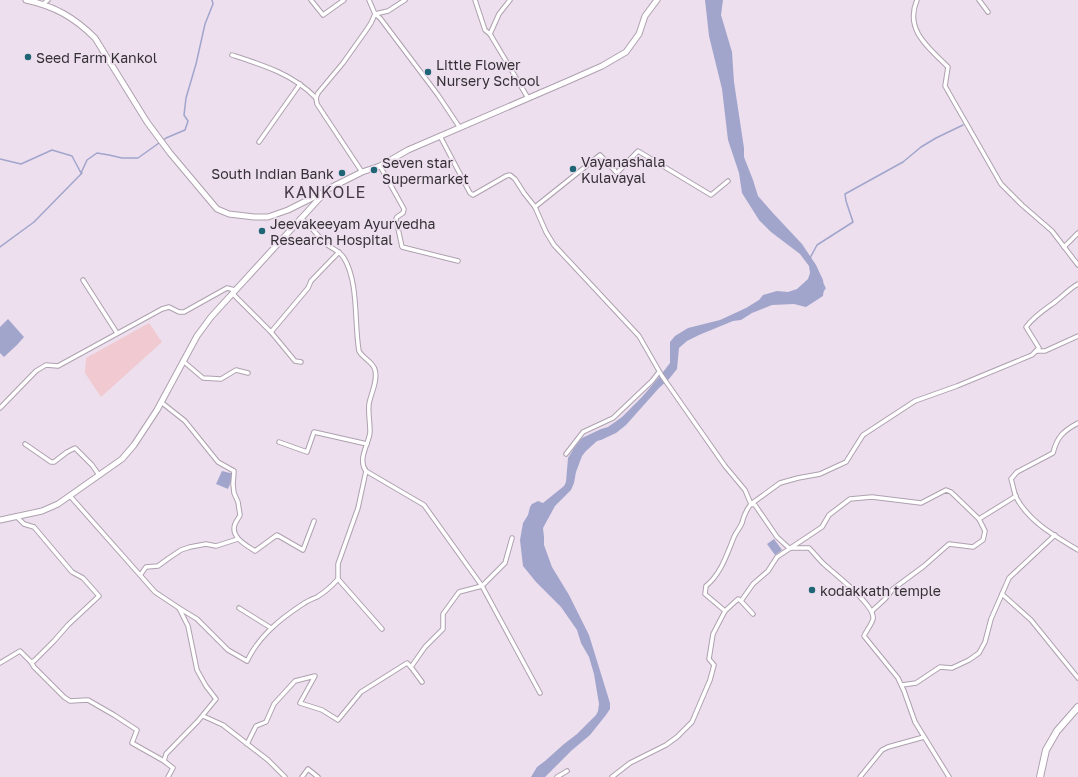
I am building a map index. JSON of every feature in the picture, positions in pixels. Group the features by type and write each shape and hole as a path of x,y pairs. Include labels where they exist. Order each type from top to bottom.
{"highway":[{"path":"1040,777 1046,750 1057,731 1078,708"}],"main road":[{"path":"26,0 46,2 85,28 95,38 156,134 217,209 229,214 254,217 268,217 288,210 362,172 380,166 408,150 602,66 626,52 639,34 646,16 657,0"},
{"path":"0,520 42,512 50,508 70,496 122,459 132,448 162,402 197,336 211,317 328,189"}],"street":[{"path":"311,0 323,15 344,0"},
{"path":"369,0 375,14 380,18 405,50 460,128"},
{"path":"375,14 388,11 405,0"},
{"path":"475,0 485,30 490,34 528,98"},
{"path":"490,34 499,14 510,0"},
{"path":"917,0 913,10 914,25 923,42 948,67 945,86 1001,184 1022,205 1052,230 1078,265"},
{"path":"980,0 988,12"},
{"path":"362,172 317,104 316,98 318,93 343,63 365,32 375,14"},
{"path":"232,55 267,66 285,74 300,84 316,98"},
{"path":"259,142 300,84"},
{"path":"440,136 470,193 473,194 506,176 510,175 515,179 535,207 546,232 554,245 639,336 663,378 745,490 751,504 755,505 777,537 789,548 809,548 826,566 844,580 872,611 873,619 864,636 898,678 902,685 914,722 949,777"},
{"path":"535,207 600,155 617,173 638,150 711,194 728,180"},
{"path":"380,166 404,209 403,213 396,217 402,247 458,262"},
{"path":"301,218 325,243 339,252 343,257 348,268 354,293 359,351 362,356 373,365 375,370 376,377 369,405 370,433 363,458 364,468 366,471 358,508 338,564 338,579 382,629"},
{"path":"1064,247 1078,233"},
{"path":"271,332 308,288 310,281 339,252"},
{"path":"83,280 117,334"},
{"path":"725,611 705,594 706,586 712,581 725,559 741,524 744,513 751,504 780,483 820,474 846,462 863,435 914,401 983,376 1032,355 1039,348 1026,327 1033,318 1069,289 1078,284"},
{"path":"0,408 36,371 46,365 58,366 162,308 168,307 178,312 184,312 227,288 234,291 296,360 301,362"},
{"path":"1036,351 1045,351 1078,336"},
{"path":"183,361 203,378 221,379 236,370 248,373"},
{"path":"566,454 582,432 613,418 660,372"},
{"path":"162,402 185,421 218,462 234,471 232,484 238,502 240,515 235,522 234,530 238,539 255,551 277,535 303,550 314,521"},
{"path":"1078,423 1065,430 1056,443 1053,453 1017,472 1011,479 1016,496 1030,517 1055,536 1078,550"},
{"path":"279,442 308,452 314,432 367,444"},
{"path":"25,444 51,462 54,462 74,448 92,465 99,475"},
{"path":"366,471 424,505 482,586 540,694"},
{"path":"741,601 753,584 768,571 777,557 822,527 829,516 850,499 872,497 921,503 946,490 951,492 979,519 985,531 983,540 972,547 949,544 924,566 893,589 872,611"},
{"path":"70,496 156,592 197,619 228,650 247,661 253,648 271,628 304,603 330,588 338,579"},
{"path":"979,519 1016,496"},
{"path":"16,516 24,524 34,528 72,572 83,578 99,596 68,625 39,657 31,662"},
{"path":"902,685 916,683 940,667 952,668 969,660 978,653 985,642 991,619 1009,578 1055,536"},
{"path":"411,667 425,647 443,629 443,614 459,592 482,586 505,563 512,538"},
{"path":"141,574 146,568 158,566 181,550 206,544 216,546 238,539"},
{"path":"1002,594 1031,620 1078,678"},
{"path":"612,777 630,763 666,745 692,722 710,680 714,666 709,659 710,645 713,634 725,611 738,599 753,614"},
{"path":"164,761 166,754 216,699 206,686 197,670 188,626 179,608"},
{"path":"239,608 271,628"},
{"path":"0,663 20,651 31,662 34,668 64,697 70,701 88,700 137,730 132,743 164,761 173,768 169,777"},
{"path":"248,744 256,726 266,722 274,704 295,681 315,676 300,703 322,710 338,720 361,692 407,663 422,682"},
{"path":"202,716 224,725 268,760 285,777"},
{"path":"860,777 882,750 924,737"},
{"path":"302,777 308,769 318,777"},
{"path":"557,777 567,770"}],"shaded area":[{"path":"149,323 162,342 101,397 85,373 86,358"}],"water":[{"path":"705,0 723,0 721,15 732,52 734,82 744,157 758,196 802,244 816,265 823,280 823,296 806,307 794,304 772,305 752,313 741,320 733,321 687,341 679,348 677,369 669,379 626,425 616,433 597,441 582,456 571,490 555,506 543,528 544,545 552,567 569,595 589,635 610,703 610,709 590,735 571,751 545,777 531,777 537,767 577,734 596,715 599,704 594,674 589,657 581,643 577,630 561,607 536,582 523,566 520,540 523,523 528,515 530,507 538,501 543,503 564,486 566,482 568,458 582,438 608,427 622,417 660,376 670,363 670,342 675,336 688,328 720,320 746,308 759,300 763,295 777,291 788,292 797,289 808,279 810,273 809,266 800,254 771,232 759,220 742,193 739,173 728,140 722,89 709,36"},
{"path":"8,319 24,337 4,357 0,353 0,327"},
{"path":"222,471 234,474 228,489 216,484"},
{"path":"774,539 782,550 775,555 767,544"}],"waterway":[{"path":"81,173 87,160 97,153 122,158 138,158 166,138 185,130 188,121 184,115 186,98 196,64 205,24 213,4 212,0"},
{"path":"810,258 817,245 853,222 845,194 903,162 921,147 936,138 963,125"},
{"path":"0,159 21,164 52,150 72,156 81,173"},
{"path":"0,247 34,222 82,173"},
{"path":"823,284 825,288 823,291"}],"place":[{"name":"Seed Farm Kankol","path":"28,57"},
{"name":"Little Flower Nursery School","path":"428,72"},
{"name":"Vayanashala Kulavayal","path":"573,169"},
{"name":"Seven star Supermarket","path":"374,170"},
{"name":"South Indian Bank","path":"342,173"},
{"name":"Jeevakeeyam Ayurvedha Research Hospital","path":"262,231"},
{"name":"kodakkath temple","path":"812,590"}],"district":[{"name":"KANKOLE","path":"325,192"}]}
